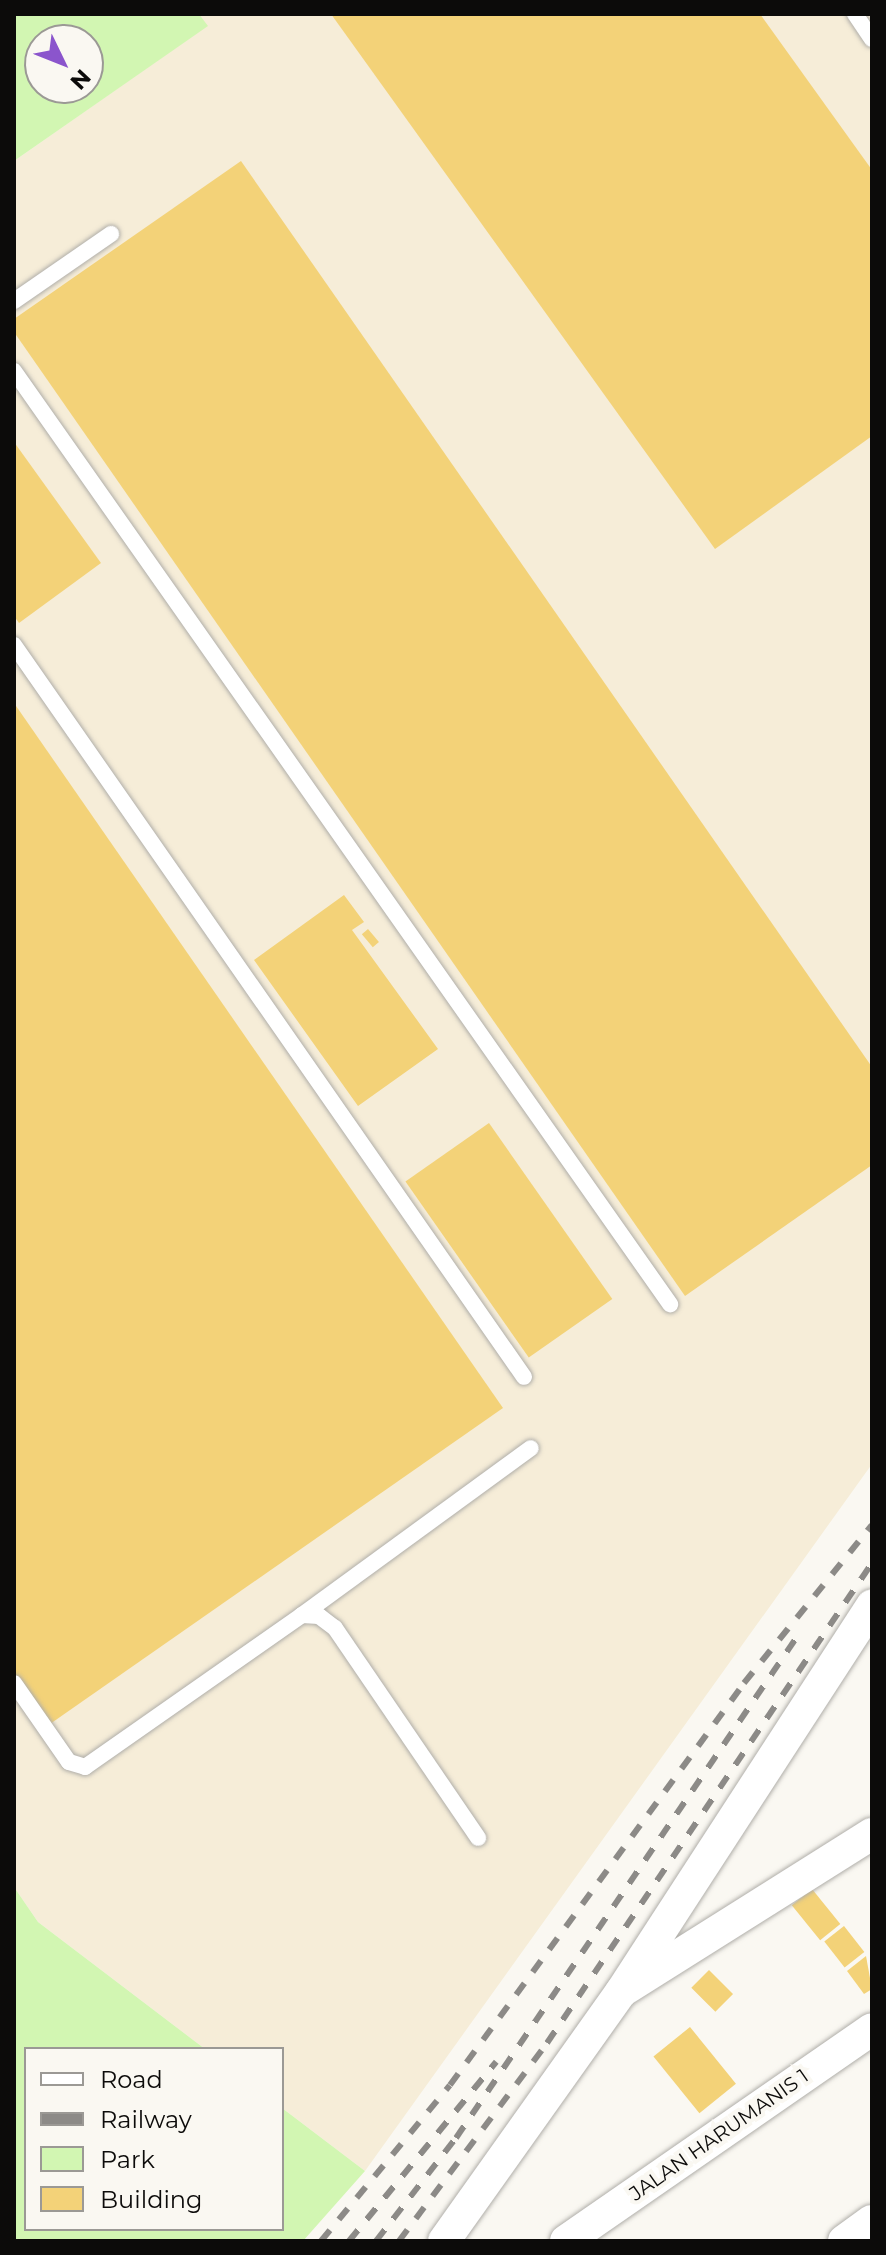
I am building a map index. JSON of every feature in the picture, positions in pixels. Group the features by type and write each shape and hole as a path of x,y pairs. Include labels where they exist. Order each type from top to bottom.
{"street":[{"path":"456,2235 621,1992 872,1605"},
{"path":"621,1992 872,1834"},
{"name":"JALAN HARUMANIS 1","path":"566,2241 872,2029"},
{"path":"844,2241 872,2221"}],"lane":[{"path":"855,14 872,39"},
{"path":"14,301 111,234"},
{"path":"14,371 670,1304"},
{"path":"14,645 524,1377"},
{"path":"14,1683 69,1762 85,1767 302,1615 531,1448"},
{"path":"302,1615 335,1628 478,1838"}],"shaded area":[{"path":"199,14 872,14 872,1464 365,2171 284,2110 284,2047 202,2047 38,1922 14,1887 14,161 95,104 104,104 104,98 207,26"}],"green space":[{"path":"14,14 199,14 208,26 104,98 104,24 24,24 24,104 96,104 14,161"},
{"path":"14,1887 38,1922 202,2047 24,2047 24,2231 284,2231 284,2110 365,2171 303,2241 14,2241"}],"building":[{"path":"331,14 760,14 872,170 872,436 715,549"},
{"path":"241,161 872,1067 872,1165 685,1296 14,332 14,319"},
{"path":"14,442 101,563 19,623 14,616"},
{"path":"14,703 503,1408 50,1724 14,1672"},
{"path":"344,895 364,922 352,930 438,1049 358,1106 254,960"},
{"path":"368,929 379,942 373,947 362,934"},
{"path":"489,1123 612,1299 529,1358 405,1182"},
{"path":"812,1889 840,1924 820,1940 792,1905"},
{"path":"844,1926 864,1952 845,1967 824,1941"},
{"path":"866,1956 872,1989 864,1994 847,1971"},
{"path":"709,1970 733,1994 715,2012 691,1988"},
{"path":"690,2027 736,2084 699,2113 653,2057"}],"railway":[{"path":"321,2241 450,2085 744,1683 872,1525"},
{"path":"399,2241 547,2043 872,1563"},
{"path":"376,2241 456,2138 801,1631"},
{"path":"349,2241 496,2062"}]}
